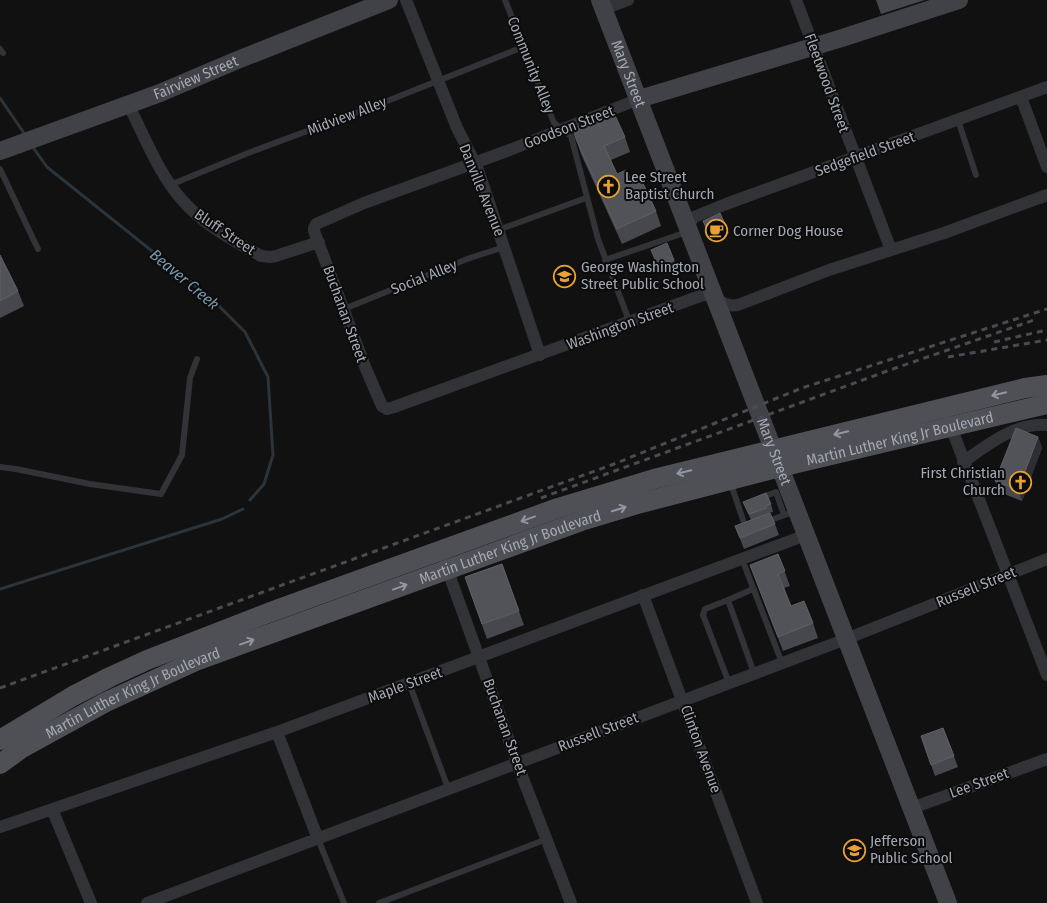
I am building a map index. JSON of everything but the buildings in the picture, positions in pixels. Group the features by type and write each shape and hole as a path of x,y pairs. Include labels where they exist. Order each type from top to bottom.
{"main road":[{"name":"Fairview Street","path":"6,149 128,104 389,0"},
{"name":"Goodson Street","path":"639,100 959,0"},
{"name":"Mary Street","path":"602,5 777,458 790,513 806,535 948,903"},
{"name":"Martin Luther King Jr Boulevard","path":"947,417 1025,388 1047,385"},
{"name":"Martin Luther King Jr Boulevard","path":"0,764 22,748 63,724 163,675 444,560 558,508 654,479 777,458 947,417 1047,404"},
{"name":"Martin Luther King Jr Boulevard","path":"0,740 73,696 147,660 268,613 641,503 730,480 777,458"}],"street":[{"name":"Danville Avenue","path":"406,0 457,128 474,163 540,355"},
{"path":"602,5 628,0"},
{"name":"Fleetwood Street","path":"796,0 891,250"},
{"name":"Sedgefield Street","path":"688,226 694,217 726,204 1047,87"},
{"path":"1021,97 1047,167"},
{"name":"Goodson Street","path":"319,242 314,228 319,222 364,203 639,100"},
{"name":"Bluff Street","path":"128,104 170,185 187,205 213,227 261,256 276,256 319,242"},
{"name":"Washington Street","path":"373,386 380,403 387,409 630,323 703,295 710,296 726,305 738,305 829,270 944,233 1047,195"},
{"name":"Buchanan Street","path":"319,242 373,386"},
{"path":"947,417 963,462 1046,668"},
{"path":"963,462 1003,435 1018,428 1047,425"},
{"name":"Maple Street","path":"0,827 277,732 806,535"},
{"name":"Russell Street","path":"147,903 846,639 1047,559"},
{"name":"Buchanan Street","path":"444,560 517,763 571,903"},
{"name":"Clinton Avenue","path":"643,596 758,903"},
{"path":"277,732 318,839"},
{"name":"Lee Street","path":"912,808 1047,759"},
{"path":"52,809 91,903"}],"lane":[{"name":"Community Alley","path":"505,0 554,123 571,136 586,198 605,260 630,323"},
{"name":"Midview Alley","path":"170,185 524,47"},
{"path":"958,120 976,175"},
{"path":"0,169 38,249"},
{"path":"498,230 586,198"},
{"path":"605,260 681,234 688,226"},
{"name":"Social Alley","path":"344,309 504,246"},
{"path":"0,467 90,484 161,494 182,455 190,378 197,359"},
{"path":"730,480 744,523 751,527 790,513 776,492 752,501"},
{"path":"737,506 745,503"},
{"path":"742,559 782,663"},
{"path":"729,683 703,615 706,609 753,589"},
{"path":"728,600 754,673"},
{"path":"409,683 448,788"},
{"path":"318,839 344,903"},
{"path":"379,903 547,839"}],"waterway":[{"name":"Beaver Creek","path":"0,98 26,136"},
{"name":"Beaver Creek","path":"32,146 47,167 212,299 245,332 268,377 273,455 264,484 250,500"},
{"name":"Beaver Creek","path":"0,589 222,519 243,509"}],"railway":[{"path":"0,688 614,464 802,388 1047,309"},
{"path":"541,498 890,370 1034,320"},
{"path":"994,342 1047,330"},
{"path":"948,357 1047,340"}],"place":[{"name":"Lee Street Baptist Church","path":"609,186"},
{"name":"Corner Dog House","path":"717,231"},
{"name":"George Washington Street Public School","path":"565,276"},
{"name":"First Christian Church","path":"1021,482"},
{"name":"Jefferson Public School","path":"854,850"}]}
